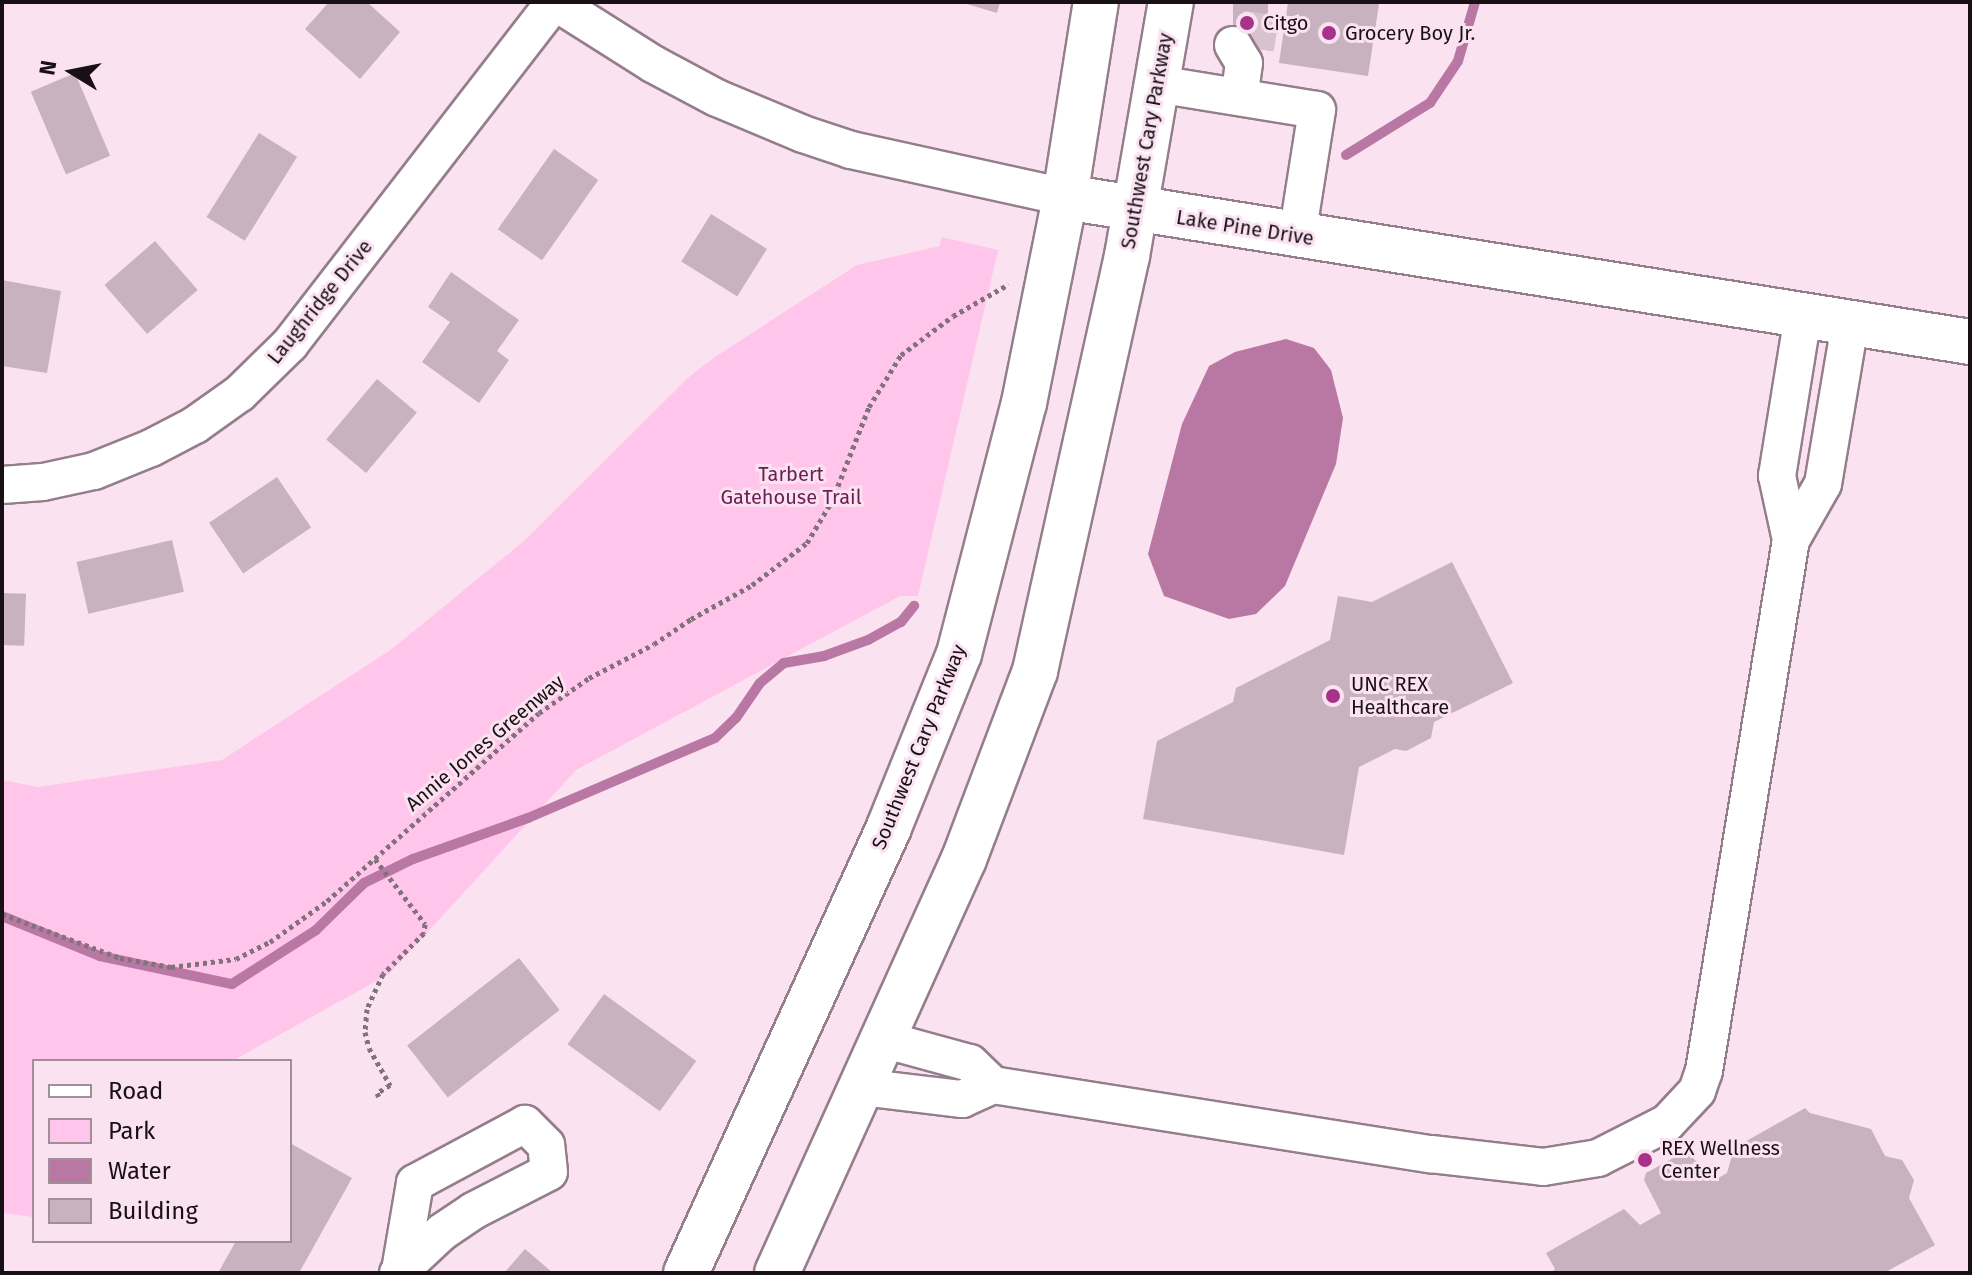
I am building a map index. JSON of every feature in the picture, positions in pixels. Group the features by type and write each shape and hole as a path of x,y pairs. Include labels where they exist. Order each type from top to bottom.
{"main road":[{"name":"Southwest Cary Parkway","path":"686,1273 889,827 959,654 1024,403 1065,197 1096,2"},
{"name":"Southwest Cary Parkway","path":"777,1273 964,859 1035,671 1084,462 1136,208 1171,2"},
{"name":"Lake Pine Drive","path":"1065,197 1970,342"}],"street":[{"name":"Lake Pine Drive","path":"555,2 653,64 717,98 803,134 851,150 1065,197"},
{"name":"Laughridge Drive","path":"2,485 43,482 94,471 151,448 195,425 240,393 290,344 555,2"},
{"path":"1157,84 1243,64 1317,110 1297,236"},
{"path":"1791,540 1777,476 1803,316"},
{"path":"861,1087 962,1099 993,1085 1516,1166 1568,1166 1598,1158 1667,1123 1697,1091 1704,1071 1791,540 1823,484 1850,324"},
{"path":"882,1039 970,1063 993,1085"}],"path":[{"name":"Annie Jones Greenway","path":"2,914 120,958 151,965 196,967 236,959 270,942 375,859 539,713 589,678 654,644 752,585 807,543 832,501 869,407 901,355 953,316 1009,284"},
{"path":"375,859 379,869 425,924 424,933 383,974 367,1009 365,1032 369,1048 390,1085 377,1093 379,1097"}],"green space":[{"name":"Tarbert Gatehouse Trail","path":"941,237 998,250 918,596 900,596 576,770 389,974 236,1059 32,1059 32,1217 2,1213 2,780 38,787 222,760 392,649 524,541 689,377 712,359 857,265 940,246"}],"water":[{"path":"1286,339 1314,348 1331,370 1343,418 1336,464 1285,586 1256,614 1229,619 1164,596 1148,554 1182,424 1209,366 1235,352"}],"building":[{"path":"329,2 367,2 400,32 360,79 305,29"},
{"path":"960,2 1000,2 997,13"},
{"name":"Citgo","path":"1233,2 1268,2 1268,44 1233,44"},
{"name":"Grocery Boy Jr.","path":"1288,2 1379,4 1368,76 1279,63"},
{"path":"75,73 110,156 66,175 31,92"},
{"path":"259,133 297,157 245,241 207,217"},
{"path":"554,149 598,180 542,260 498,229"},
{"path":"711,214 767,249 737,296 681,261"},
{"path":"155,241 198,290 147,334 104,285"},
{"path":"451,272 519,320 497,351 509,360 479,403 422,362 450,322 428,307"},
{"path":"2,280 61,291 47,373 2,366"},
{"path":"377,379 417,412 366,473 326,440"},
{"path":"277,477 311,528 243,573 209,523"},
{"path":"172,540 184,592 88,614 77,562"},
{"name":"UNC REX Healthcare","path":"1452,562 1513,683 1434,722 1431,738 1406,751 1395,749 1359,767 1344,855 1143,819 1157,741 1233,702 1236,688 1330,640 1338,596 1372,602"},
{"path":"2,593 26,594 24,646 2,645"},
{"path":"519,958 560,1010 448,1097 407,1045"},
{"path":"604,994 696,1061 660,1111 568,1044"},
{"path":"1805,1108 1810,1113 1871,1129 1885,1156 1902,1160 1914,1180 1909,1198 1935,1245 1884,1273 1551,1273 1555,1269 1546,1253 1624,1209 1640,1225 1661,1213 1644,1180 1646,1173 1686,1151 1715,1180 1727,1173 1734,1148"},
{"path":"292,1144 352,1178 299,1273 218,1273 235,1243 292,1243"},
{"path":"525,1249 553,1273 504,1273"}],"waterway":[{"path":"1346,155 1430,103 1458,61 1475,2"},
{"path":"2,916 100,956 232,984 316,930 364,883 413,859 528,818 715,738 736,718 760,683 784,663 824,656 868,640 901,622 914,606"}],"tunnel":[{"path":"1256,49 1263,2"}],"place":[{"name":"Citgo","path":"1247,23"},
{"name":"Grocery Boy Jr.","path":"1329,33"},
{"name":"UNC REX Healthcare","path":"1333,696"},
{"name":"REX Wellness Center","path":"1645,1160"}]}
